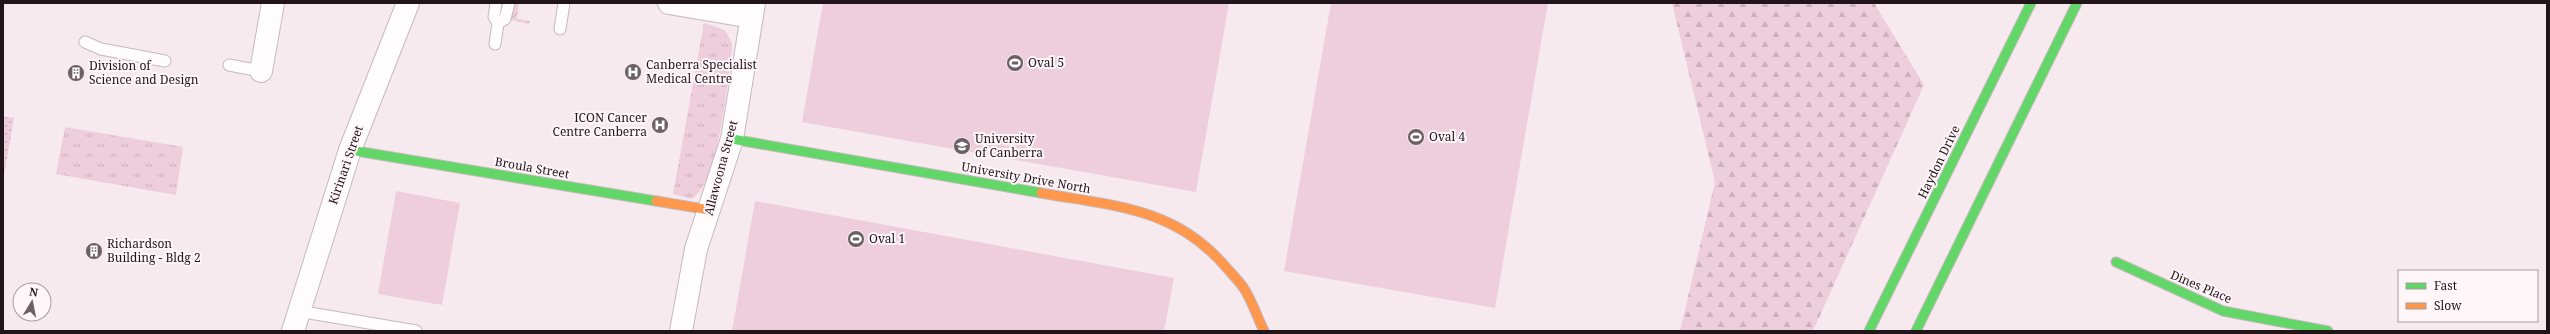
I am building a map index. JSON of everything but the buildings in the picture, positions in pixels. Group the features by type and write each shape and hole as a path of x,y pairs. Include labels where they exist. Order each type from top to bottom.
{"street":[{"path":"261,71 273,3"},
{"name":"Kirinari Street","path":"296,321 350,150 408,3"},
{"path":"674,3 753,10"},
{"name":"Haydon Drive","path":"1869,331 2031,3"},
{"path":"1916,331 2077,3"},
{"name":"Allawoona Street","path":"681,331 696,249 732,139 753,10"},
{"name":"University Drive North","path":"732,139 1137,210 1175,224 1196,237 1212,251 1243,287 1264,331"},
{"name":"Broula Street","path":"350,150 710,210"},
{"name":"Dines Place","path":"2116,262 2223,311 2328,331"}],"lane":[{"path":"495,44 498,23 494,17 496,3"},
{"path":"498,23 506,19 509,3"},
{"path":"560,29 564,3"},
{"path":"85,42 101,49 165,61"},
{"path":"229,65 261,71"},
{"path":"296,321 416,331"}],"green space":[{"path":"514,3 519,3 517,19 530,21 530,24 511,20"},
{"name":"Oval 5","path":"823,3 1229,3 1196,192 802,122"},
{"name":"Oval 4","path":"1331,3 1548,3 1495,308 1284,271"},
{"path":"1672,3 1874,3 1924,85 1813,331 1680,331 1715,182"},
{"path":"704,23 725,30 732,43 732,51 724,108 715,155 709,175 701,190 691,199 673,194"},
{"path":"3,116 14,118 3,182"},
{"path":"65,127 183,147 176,195 56,174"},
{"path":"396,191 460,203 442,305 378,294"},
{"name":"Oval 1","path":"755,201 1174,278 1164,331 732,331"}],"traffic: fast":[{"path":"1869,331 2031,3"},
{"path":"1916,331 2077,3"},
{"path":"732,139 1041,193"},
{"path":"350,150 656,201"},
{"path":"2116,262 2223,311 2328,331"}],"traffic: slow":[{"path":"1041,193 1117,206 1141,212 1163,220 1185,232 1205,246 1241,284 1249,297 1264,331"},
{"path":"656,201 710,210"}],"place":[{"name":"Oval 5","path":"1015,63"},
{"name":"Canberra Specialist Medical Centre","path":"633,72"},
{"name":"Division of Science and Design","path":"76,73"},
{"name":"ICON Cancer Centre Canberra","path":"660,125"},
{"name":"Oval 4","path":"1416,137"},
{"name":"University of Canberra","path":"962,146"},
{"name":"Oval 1","path":"856,239"},
{"name":"Richardson Building - Bldg 2","path":"94,251"}]}
